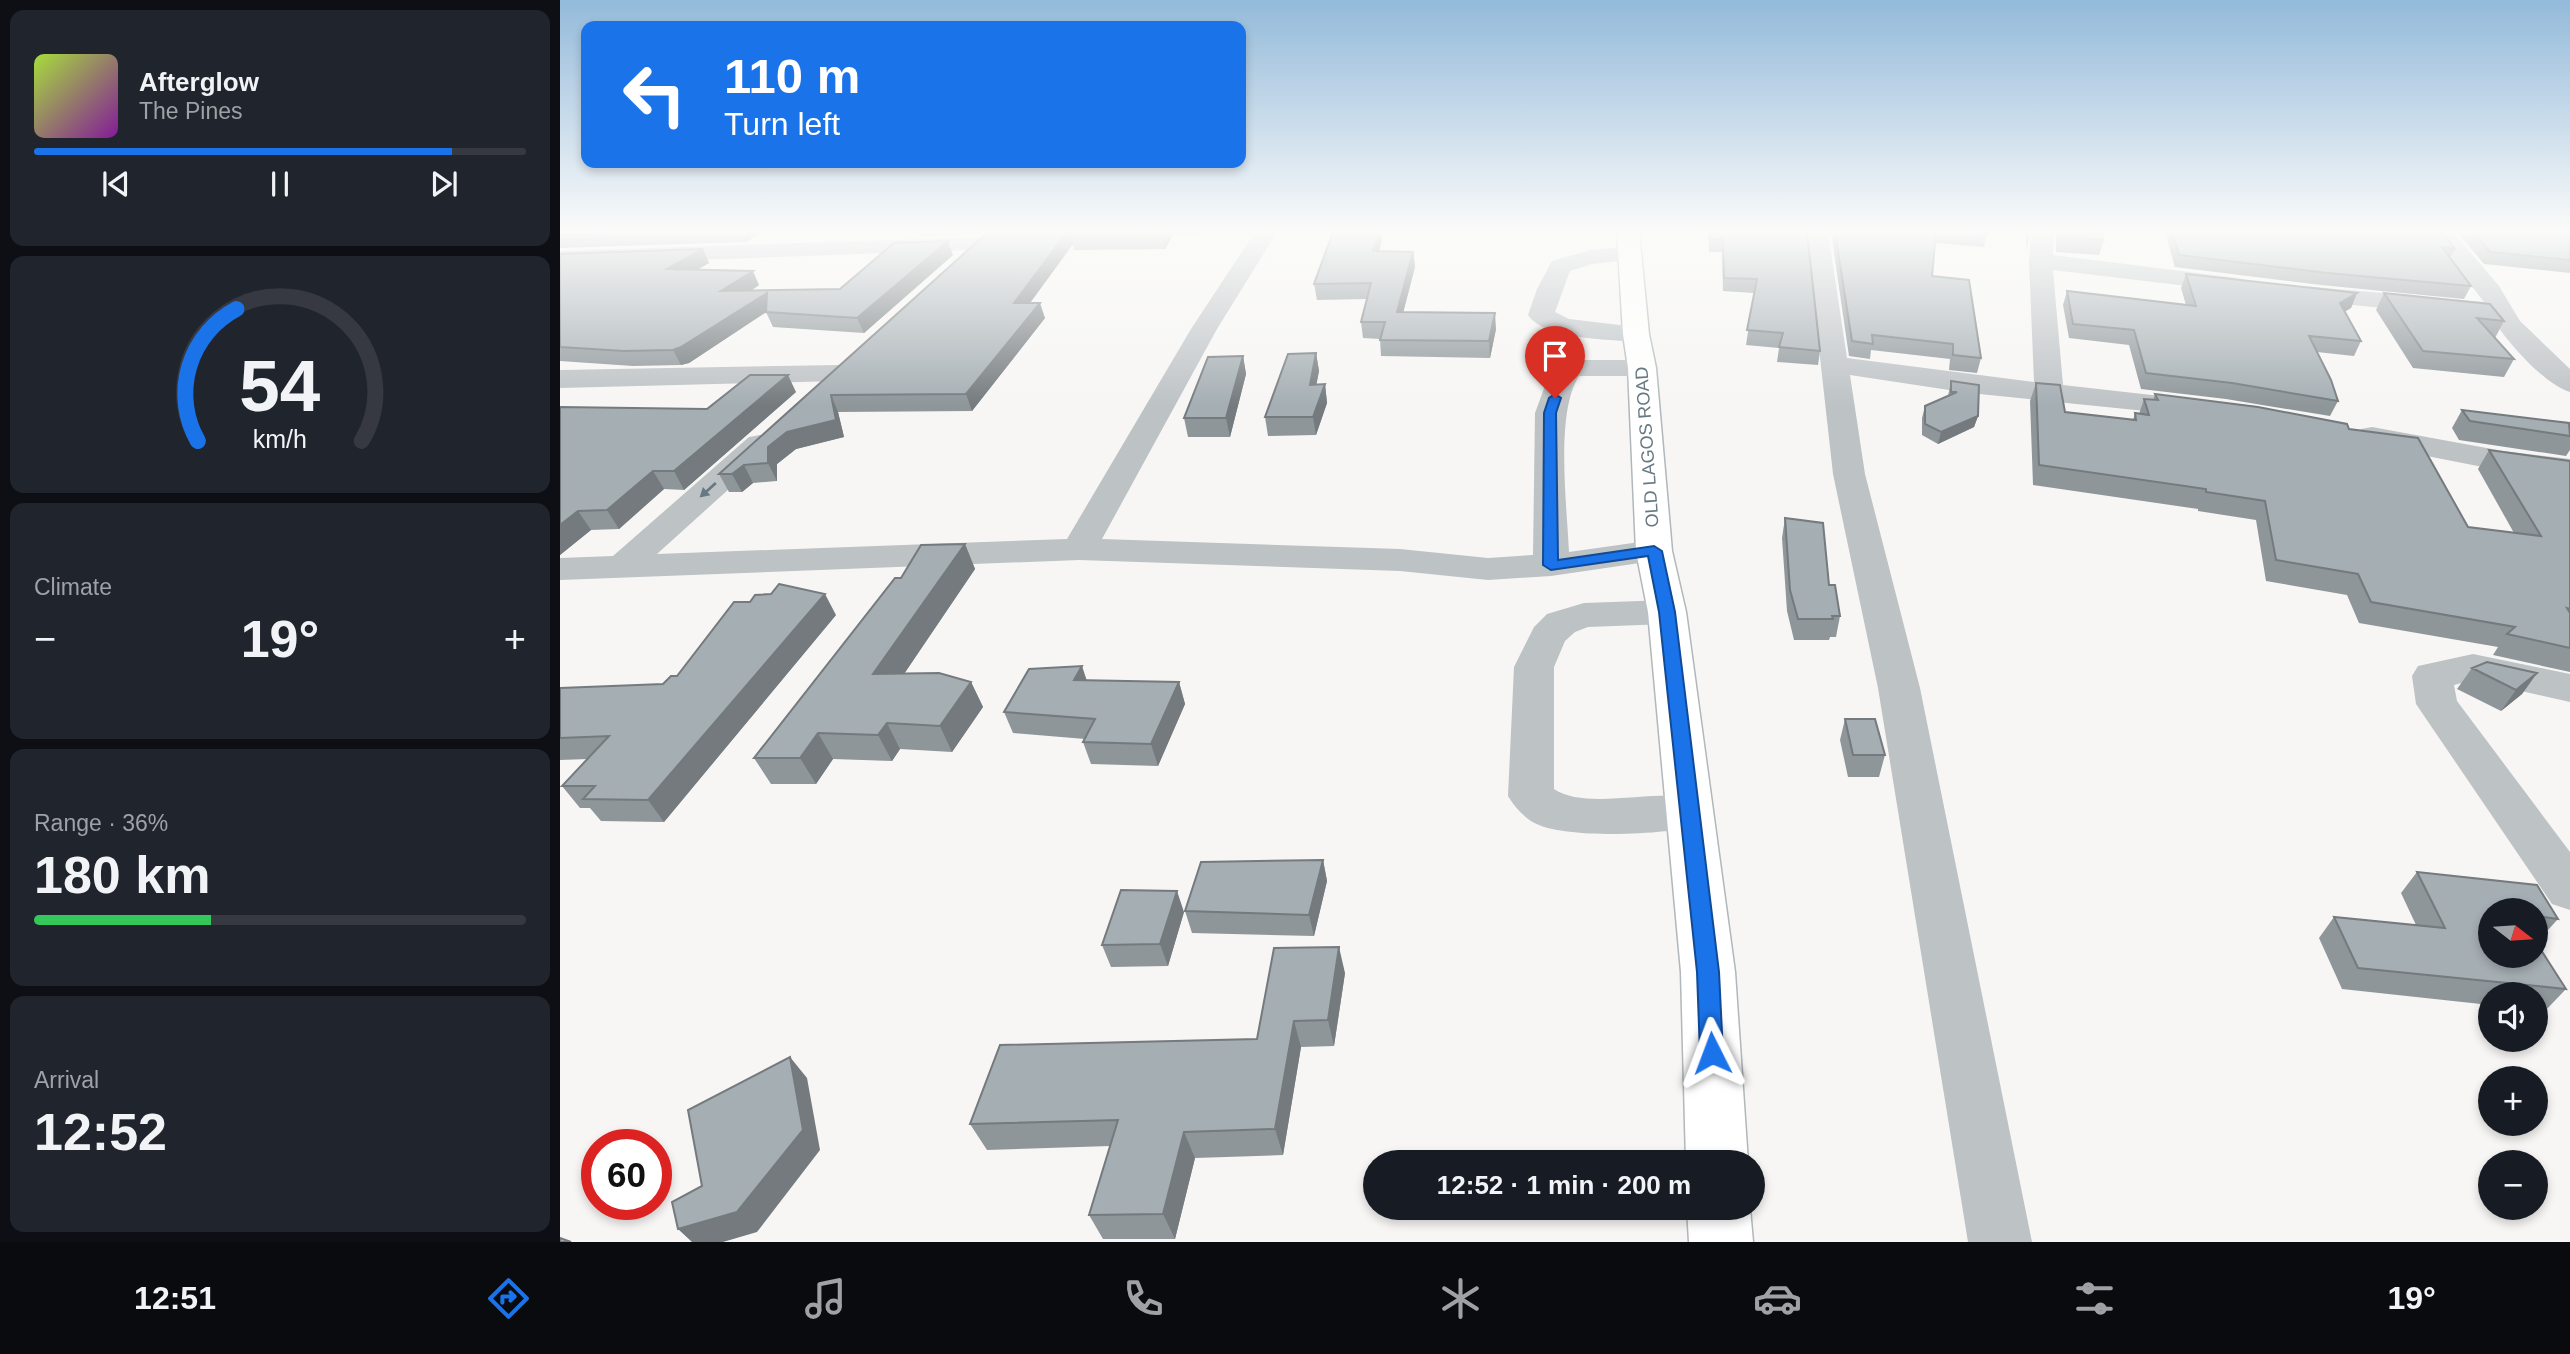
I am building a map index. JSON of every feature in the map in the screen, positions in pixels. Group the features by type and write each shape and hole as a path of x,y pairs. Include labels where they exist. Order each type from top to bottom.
{"main road":[{"name":"OLD LAGOS ROAD","path":"1633,290 1654,551 1667,612 1708,972 1716,1150"},
{"path":"1720,1220 1721,1242"}],"street":[{"path":"1079,549 1229,290"},
{"path":"1549,290 1541,315 1563,326 1639,351"},
{"path":"1824,290 1849,474 1899,688 2000,1242"},
{"path":"2043,290 2049,391"},
{"path":"2487,290 2504,312 2510,325 2547,364 2570,383"},
{"path":"2282,291 2504,312"},
{"path":"1551,565 1550,413 1560,383 1570,368 1639,351"},
{"path":"1833,364 1969,384 2226,411"},
{"path":"560,379 848,365 808,401"},
{"path":"622,567 777,429"},
{"path":"2344,430 2503,461 2570,468"},
{"path":"560,569 1079,549 1400,560 1488,569 1551,565 1654,551"},
{"path":"1667,612 1584,615 1561,623 1548,636 1534,667 1531,796 1553,812 1586,816 1689,812"},
{"path":"2570,688 2473,667 2432,676 2437,704 2570,890"}],"building":[{"path":"560,290 890,290 857,318 766,312 767,293 673,350 624,351 560,347"},
{"path":"924,290 1024,290 1014,303 1040,303 966,394 831,395 836,420 787,432 768,447 768,463 744,465 732,474 719,474"},
{"path":"1369,290 1403,290 1397,312 1495,313 1489,341 1380,340 1385,322 1361,322"},
{"path":"1755,290 1813,290 1820,351 1779,347 1783,333 1747,330"},
{"path":"1844,290 1971,290 1981,358 1953,355 1953,344 1872,335 1873,344 1852,341"},
{"path":"2191,290 2330,290 2357,293 2340,303 2361,341 2309,336 2331,380 2338,401 2232,383 2146,373 2134,330 2073,324 2067,291 2196,306"},
{"path":"2384,293 2490,304 2504,321 2477,318 2514,359 2423,351"},
{"path":"1316,353 1310,385 1325,384 1313,417 1265,417 1288,354"},
{"path":"1243,356 1226,418 1184,418 1208,357"},
{"path":"750,375 788,375 674,471 653,471 607,510 578,511 560,525 560,407 707,409"},
{"path":"1951,381 1979,385 1978,416 1941,432 1925,424 1925,406 1957,392 1951,392"},
{"path":"2036,383 2060,385 2065,412 2136,420 2135,413 2149,415 2144,399 2158,400 2155,394 2258,407 2347,424 2349,429 2418,438 2468,527 2541,536 2489,450 2570,461 2570,609 2567,608 2570,613 2570,648 2507,634 2515,627 2371,602 2358,574 2276,560 2265,501 2206,492 2206,489 2039,465"},
{"path":"2462,410 2569,423 2570,436 2470,421"},
{"path":"1785,518 1823,523 1829,585 1835,585 1840,616 1832,616 1833,619 1798,619 1790,590"},
{"path":"965,544 873,674 939,673 971,682 940,726 887,723 878,735 818,733 800,758 754,758 895,578 901,578 921,545"},
{"path":"779,584 825,594 648,800 583,799 595,786 562,786 609,736 560,738 560,688 663,684 671,676 677,676 734,602 750,602 755,595 771,594"},
{"path":"2487,662 2537,673 2516,690 2472,668"},
{"path":"1082,666 1074,680 1179,682 1151,744 1083,742 1095,719 1004,712 1029,669"},
{"path":"1845,719 1875,719 1885,755 1853,755"},
{"path":"1323,860 1309,915 1185,911 1201,862"},
{"path":"2417,872 2537,885 2545,898 2478,898 2478,968 2548,968 2548,961 2566,989 2548,987 2548,982 2497,982 2358,968 2334,917 2445,928"},
{"path":"1121,890 1177,891 1160,944 1102,945"},
{"path":"2548,903 2558,919 2548,918"},
{"path":"1339,947 1328,1020 1294,1021 1275,1129 1184,1132 1163,1214 1089,1215 1118,1120 970,1124 1000,1045 1257,1039 1274,948"},
{"path":"790,1057 803,1130 737,1212 678,1229 672,1202 702,1186 688,1110"}],"route":[{"path":"1555,398 1550,413 1551,565 1654,551 1667,612 1708,972 1712,1053"}]}
